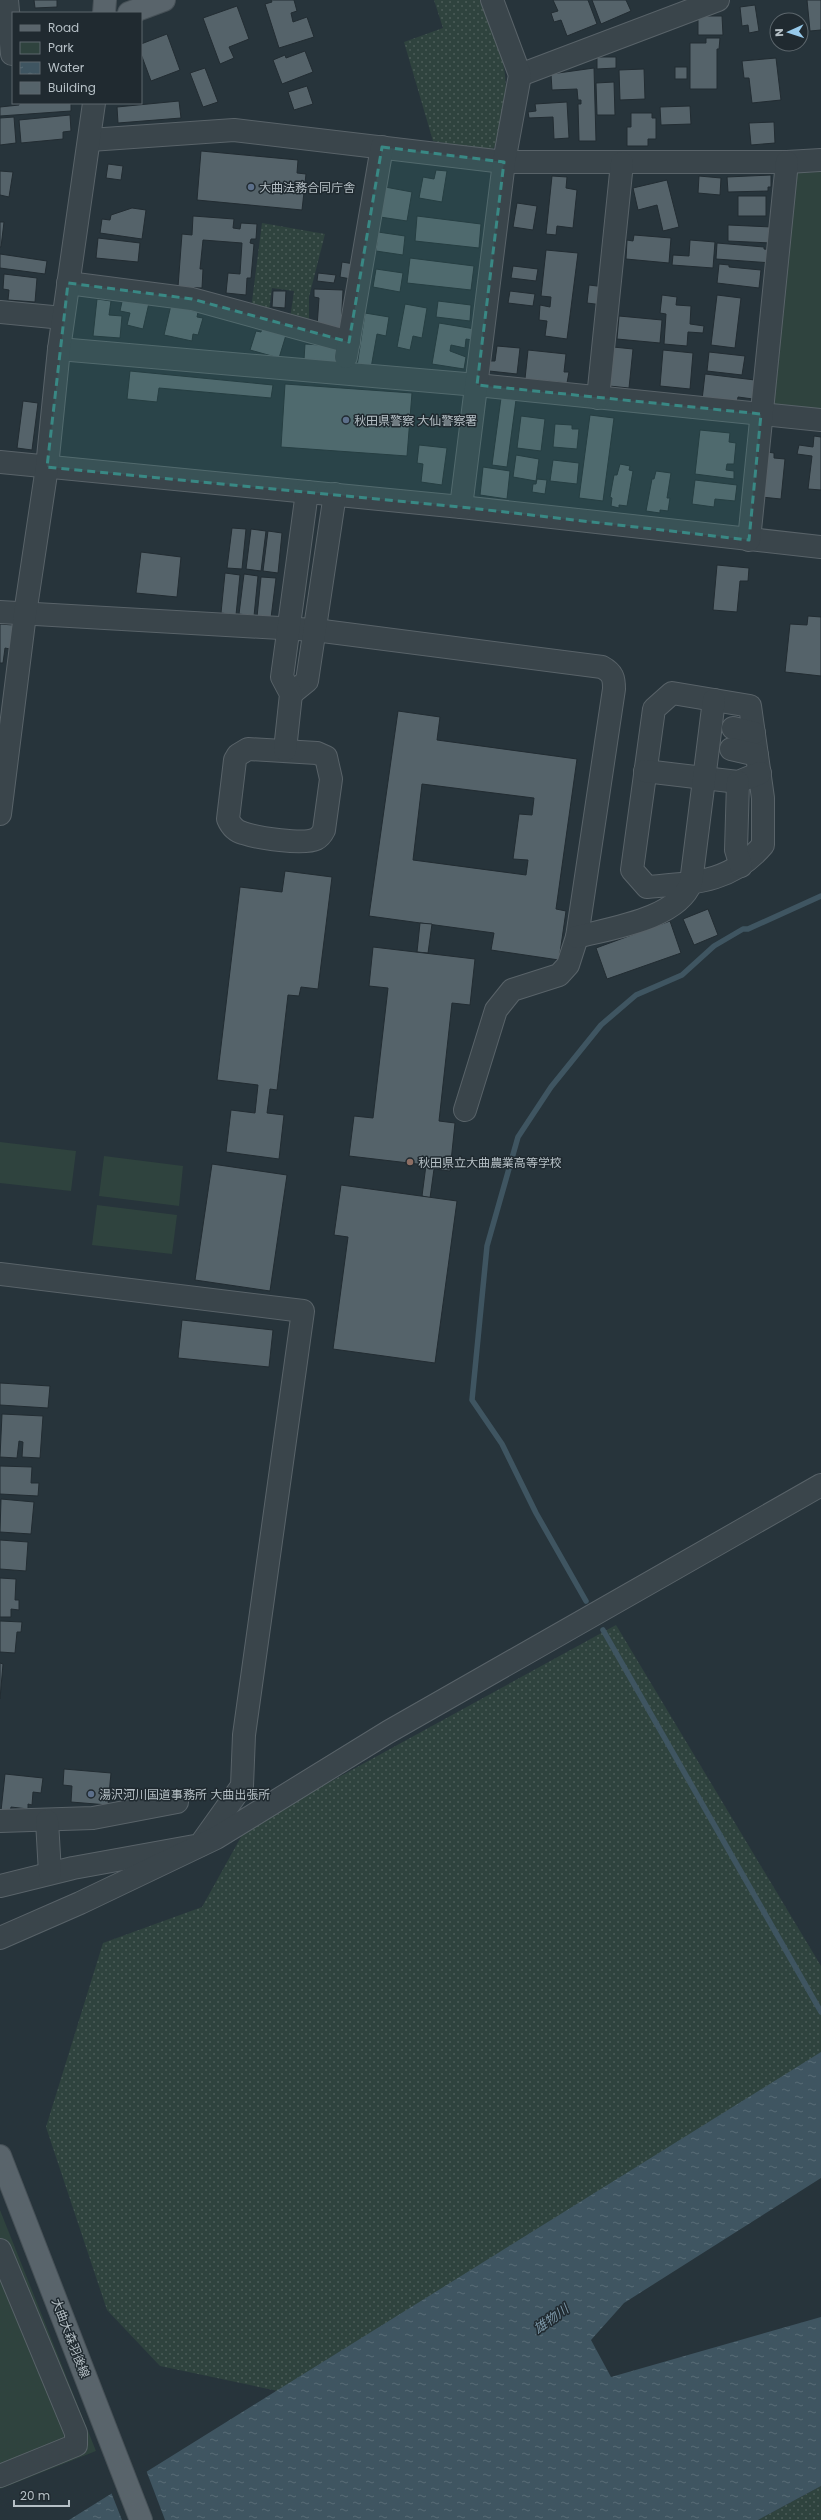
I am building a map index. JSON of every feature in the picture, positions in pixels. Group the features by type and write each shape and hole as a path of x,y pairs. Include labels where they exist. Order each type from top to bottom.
{"main road":[{"path":"104,12 105,0"},
{"path":"132,12 164,0"},
{"name":"大曲大森羽後線","path":"0,2156 141,2520"}],"street":[{"path":"7,0 8,56"},
{"path":"461,507 504,162 520,75 492,0"},
{"path":"520,75 718,0"},
{"path":"0,814 25,614 47,467 63,318 90,140 94,104"},
{"path":"90,140 234,130 504,162 787,162 821,160"},
{"path":"344,374 382,148"},
{"path":"749,540 787,162"},
{"path":"598,398 622,163"},
{"path":"68,282 192,299 349,342"},
{"path":"0,312 63,318"},
{"path":"59,349 477,385 821,420"},
{"path":"0,462 461,507 821,547"},
{"path":"285,750 291,694 282,677 307,492"},
{"path":"291,694 307,681 335,494"},
{"path":"0,612 315,630 602,668 609,671 614,677 614,689 577,938 568,965 559,975 512,990 496,1010 465,1110"},
{"path":"672,693 714,700 750,706 743,730 758,764 764,798 763,845 750,860 730,872 691,883 647,887 632,870 654,708 672,693"},
{"path":"577,938 631,923 663,911 681,900 691,883 714,700"},
{"path":"252,748 285,750 317,753 326,757 329,764 331,779 324,830 316,840 300,842 243,834 231,826 228,819 235,760 238,755 252,748"},
{"path":"731,749 758,764"},
{"path":"741,866 736,850 738,782 758,764"},
{"path":"646,770 738,782"},
{"path":"0,1274 303,1311 244,1735 242,1786 200,1845 150,1852 50,1873 0,1886"},
{"path":"0,1938 80,1903 216,1838 388,1732 821,1485"},
{"path":"0,1821 47,1821 93,1818 177,1802"},
{"path":"47,1821 50,1873"},
{"path":"0,2250 76,2433 76,2445 0,2476"}],"highlighted area":[{"path":"382,147 504,162 477,385 761,414 749,540 461,507 47,467 68,283 192,299 349,342"}],"green space":[{"path":"434,0 484,0 502,56 506,84 506,99 502,130 491,151 433,141 404,42 443,28"},
{"path":"821,172 821,412 767,407 791,173"},
{"path":"262,223 325,234 309,297 309,324 290,319 294,291 272,288 269,311 251,309"},
{"path":"0,1142 76,1151 71,1191 0,1183"},
{"path":"104,1156 183,1166 179,1206 99,1196"},
{"path":"97,1205 177,1215 172,1254 92,1245"},
{"path":"616,1625 821,1966 821,2053 278,2391 160,2366 107,2310 46,2127 103,1943 202,1907 246,1828"},
{"path":"0,2210 96,2451 0,2489"},
{"path":"821,2486 821,2520 758,2520"}],"water":[{"name":"雄物川","path":"821,2052 821,2178 624,2303 591,2340 611,2377 821,2317 821,2486 758,2520 69,2520"}],"pier":[{"path":"146,2470 165,2520 122,2520 111,2492"}],"building":[{"path":"34,0 57,0 57,7 35,8"},
{"path":"271,0 294,0 297,11 291,13 293,22 307,17 314,37 279,48 265,4 272,2"},
{"path":"553,0 588,0 597,24 567,36 561,20 554,22 551,13 558,11"},
{"path":"592,0 626,0 631,11 601,24"},
{"path":"807,0 821,0 821,30 810,31"},
{"path":"755,5 759,31 749,33 748,25 742,26 740,7"},
{"path":"237,6 249,39 229,47 234,58 220,64 203,18"},
{"path":"698,16 722,16 723,35 698,35"},
{"path":"167,34 180,70 151,81 142,57 142,44"},
{"path":"706,38 720,38 719,49 717,49 717,89 690,89 690,43 706,43"},
{"path":"305,51 313,72 282,84 273,60 285,55 286,58"},
{"path":"597,57 616,57 616,68 597,69"},
{"path":"776,58 781,100 752,103 749,78 744,78 742,61"},
{"path":"675,67 687,67 687,79 675,79"},
{"path":"205,68 218,102 203,107 190,73"},
{"path":"594,68 596,141 579,141 578,104 581,104 581,100 578,100 577,89 552,90 551,74"},
{"path":"644,69 645,99 620,100 619,70"},
{"path":"614,82 615,115 597,115 596,83"},
{"path":"307,86 313,104 294,110 288,92"},
{"path":"179,101 181,118 118,123 117,107"},
{"path":"567,102 569,138 554,139 553,117 529,118 528,112 536,111 535,104"},
{"path":"71,104 71,111 0,116 0,107"},
{"path":"690,106 691,124 661,125 660,107"},
{"path":"631,113 652,113 652,118 656,118 656,139 648,139 648,146 627,146 627,127 631,127"},
{"path":"70,115 71,131 63,132 63,139 21,143 19,120"},
{"path":"14,117 16,143 0,145 0,118"},
{"path":"774,122 775,143 751,145 749,123"},
{"name":"大曲法務合同庁舎","path":"201,151 298,160 297,173 306,174 302,210 197,200"},
{"path":"108,164 123,166 121,180 106,178"},
{"path":"436,170 447,171 442,202 419,198 423,177 434,179"},
{"path":"0,171 13,172 9,197 0,195"},
{"path":"771,175 771,187 768,187 768,191 728,192 727,177"},
{"path":"552,176 567,177 566,188 577,190 573,228 557,226 556,235 546,234"},
{"path":"699,176 721,178 720,195 698,193"},
{"path":"667,180 679,227 663,231 657,205 638,210 633,188"},
{"path":"385,187 412,192 407,221 380,217"},
{"path":"738,196 766,196 766,216 738,216"},
{"path":"517,203 537,206 533,230 513,227"},
{"path":"132,208 146,210 142,239 100,233 102,219 110,220 111,215"},
{"path":"193,216 234,219 233,228 240,229 241,223 257,224 256,239 251,239 250,243 254,244 251,278 247,278 246,295 226,293 228,273 240,274 242,243 203,240 200,269 203,269 202,288 178,287 182,234 192,235"},
{"path":"417,216 481,224 479,248 415,241"},
{"path":"0,222 4,222 1,247 0,247"},
{"path":"728,225 772,227 771,243 728,241"},
{"path":"378,232 405,236 403,255 376,251"},
{"path":"634,235 671,238 669,263 626,259 627,240 633,241"},
{"path":"98,238 140,243 138,262 96,258"},
{"path":"690,240 715,242 713,268 672,265 673,255 689,256"},
{"path":"717,243 764,247 764,249 773,250 772,263 716,259"},
{"path":"546,250 578,253 567,339 545,336 547,321 539,320 540,305 550,307 551,297 541,296"},
{"path":"0,254 47,261 45,274 0,268"},
{"path":"410,258 474,266 471,290 407,283"},
{"path":"342,262 354,264 351,279 340,277"},
{"path":"719,264 729,265 729,267 761,270 759,288 717,283"},
{"path":"513,266 538,269 536,281 511,278"},
{"path":"376,269 403,273 400,292 373,287"},
{"path":"318,273 336,275 334,283 317,281"},
{"path":"4,274 37,278 35,302 8,300 9,290 3,289"},
{"path":"589,285 605,287 603,305 587,303"},
{"path":"314,289 343,290 341,328 317,327 319,298 314,297"},
{"path":"273,291 286,291 285,308 272,307"},
{"path":"510,291 535,294 533,306 508,303"},
{"path":"662,295 677,297 676,305 691,306 690,324 704,326 703,333 688,332 687,346 664,344 666,314 660,313"},
{"path":"717,295 741,298 735,348 711,345"},
{"path":"123,297 149,303 143,329 127,325 130,313 120,311"},
{"path":"97,299 111,301 109,315 122,316 120,338 93,336"},
{"path":"438,301 471,305 470,321 436,317"},
{"path":"405,304 427,308 422,338 413,336 410,350 397,347"},
{"path":"171,305 198,312 197,317 203,318 198,335 193,334 192,341 164,335"},
{"path":"365,313 389,317 386,336 377,334 371,368 357,366"},
{"path":"619,316 662,320 660,343 617,339"},
{"path":"439,323 475,329 473,340 466,339 465,348 451,345 450,351 466,357 464,369 432,364"},
{"path":"262,328 286,335 279,358 250,350 256,331 261,332"},
{"path":"305,344 336,346 341,358 335,362 304,360"},
{"path":"497,346 520,348 517,374 489,371 490,361 495,361"},
{"path":"613,347 633,349 629,388 609,386"},
{"path":"528,350 566,354 564,372 569,372 567,383 525,379"},
{"path":"663,350 693,353 690,389 660,386"},
{"path":"709,352 745,356 742,375 707,371"},
{"path":"130,371 273,385 271,398 159,388 157,402 127,399"},
{"path":"705,374 755,380 753,399 738,397 737,403 702,400"},
{"name":"秋田県警察 大仙警察署","path":"285,384 412,393 407,456 281,447"},
{"path":"501,398 516,400 507,467 492,465"},
{"path":"23,401 38,403 32,450 17,448"},
{"path":"590,415 614,418 603,501 579,498"},
{"path":"521,416 545,419 541,451 517,448"},
{"path":"555,424 572,425 572,429 579,429 577,449 553,447"},
{"path":"700,430 730,433 729,442 736,443 734,464 727,464 726,470 734,471 734,479 695,474"},
{"path":"814,436 821,437 821,490 808,489 812,456 797,454 799,445 813,447"},
{"path":"419,445 447,448 442,485 421,482 423,464 417,463"},
{"path":"767,452 774,453 774,458 785,459 781,499 761,497"},
{"path":"516,455 539,459 536,481 513,477"},
{"path":"553,460 579,463 577,484 550,481"},
{"path":"620,464 630,466 629,470 633,471 627,506 619,505 619,508 611,506 612,498 610,497 614,475 617,475"},
{"path":"483,467 510,471 507,499 480,495"},
{"path":"656,471 671,473 667,498 670,498 668,511 660,510 660,513 646,511 652,479 654,479"},
{"path":"537,479 547,480 545,494 532,492 533,484 536,484"},
{"path":"695,480 737,485 735,501 715,499 714,507 692,504"},
{"path":"232,528 246,529 242,569 227,568"},
{"path":"251,529 266,531 261,571 246,569"},
{"path":"268,531 282,533 278,573 263,571"},
{"path":"141,552 181,557 177,597 136,593"},
{"path":"717,565 749,568 748,581 740,581 737,612 713,610"},
{"path":"225,573 240,575 236,615 221,613"},
{"path":"244,574 258,576 254,616 239,614"},
{"path":"261,577 276,578 271,618 257,617"},
{"path":"808,616 821,617 821,676 785,672 790,624 807,625"},
{"path":"0,624 13,625 10,649 5,648 3,663 0,663"},
{"path":"398,711 440,717 437,740 577,759 556,909 566,911 559,960 491,950 494,933 369,916","holes":["422,784 534,798 532,815 519,814 513,859 528,860 526,875 413,860"]},
{"path":"285,871 332,877 318,989 301,987 299,996 288,995 277,1090 270,1089 267,1113 284,1115 279,1159 226,1152 231,1110 255,1113 258,1085 217,1080 240,887 282,892"},
{"path":"708,909 718,935 694,945 683,919"},
{"path":"670,921 681,953 607,979 596,948"},
{"path":"420,923 432,924 428,953 417,952"},
{"path":"373,947 475,959 470,1005 452,1003 439,1121 455,1123 450,1171 434,1169 430,1198 422,1196 426,1165 349,1156 354,1116 373,1118 388,988 369,986"},
{"path":"212,1164 287,1175 270,1291 195,1280"},
{"path":"341,1185 457,1201 435,1363 333,1349 348,1237 334,1235"},
{"path":"182,1320 273,1330 269,1367 178,1358"},
{"path":"0,1383 50,1386 48,1408 0,1405"},
{"path":"2,1414 43,1416 40,1458 22,1457 23,1442 19,1441 17,1458 0,1457"},
{"path":"0,1466 32,1467 31,1483 39,1483 38,1496 0,1494"},
{"path":"1,1499 34,1502 31,1534 0,1532"},
{"path":"0,1540 28,1542 26,1571 0,1569"},
{"path":"0,1578 16,1579 15,1600 19,1600 19,1610 11,1609 11,1617 0,1617"},
{"path":"0,1621 22,1622 21,1632 17,1632 15,1653 0,1652"},
{"path":"0,1663 3,1664 0,1699"},
{"name":"湯沢河川国道事務所 大曲出張所","path":"64,1769 111,1773 108,1805 71,1802 72,1786 63,1785"},
{"path":"5,1774 43,1778 41,1793 33,1792 32,1805 28,1804 28,1809 11,1807 10,1813 1,1811"}],"waterway":[{"path":"586,1601 536,1513 502,1444 472,1400 487,1246 518,1137 551,1087 601,1025 636,995 682,975 714,946 743,929 748,929 821,896"},
{"path":"603,1630 821,2012"}],"place":[{"name":"大曲法務合同庁舎","path":"251,187"},
{"name":"秋田県警察 大仙警察署","path":"346,420"},
{"name":"秋田県立大曲農業高等学校","path":"410,1162"},
{"name":"湯沢河川国道事務所 大曲出張所","path":"91,1794"}]}
